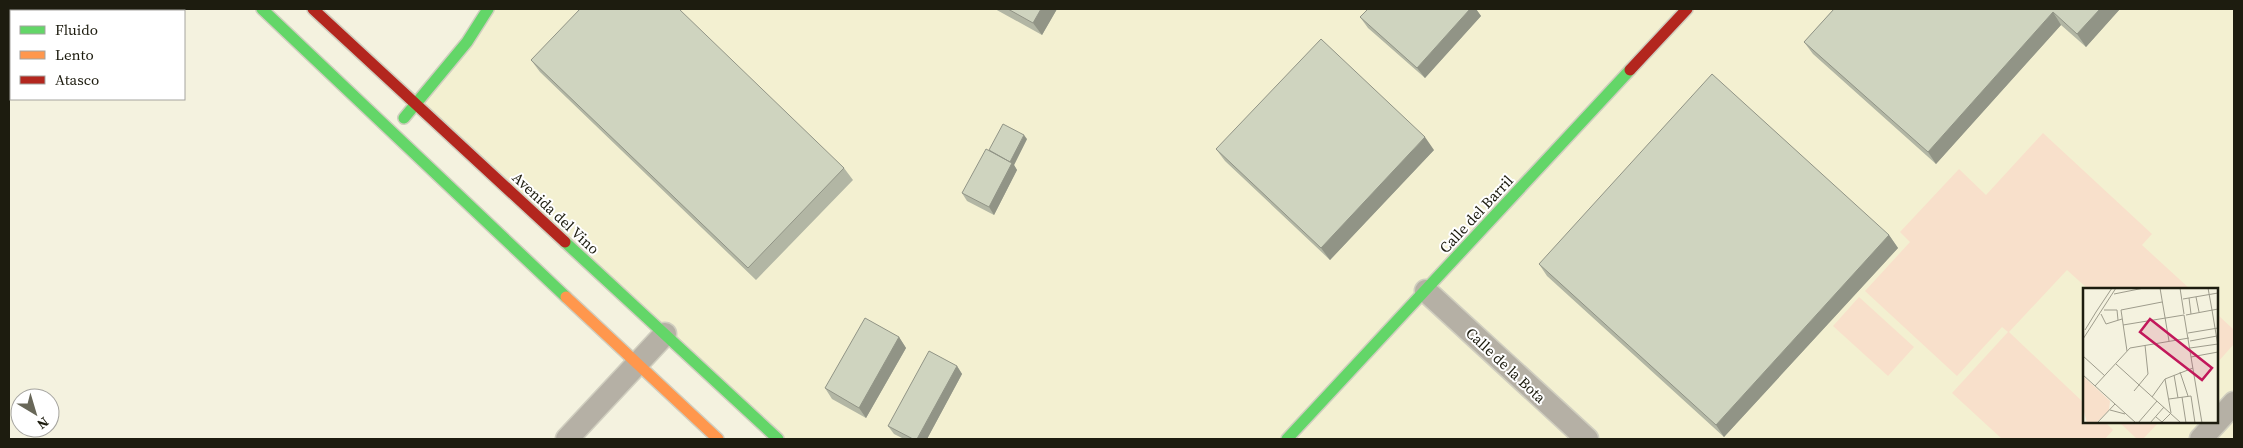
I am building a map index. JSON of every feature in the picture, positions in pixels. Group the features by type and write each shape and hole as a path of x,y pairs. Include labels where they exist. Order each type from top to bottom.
{"street":[{"path":"262,9 394,131 636,365 718,439"},
{"name":"Avenida del Vino","path":"313,9 778,439"},
{"path":"394,131 467,42 488,9"},
{"name":"Calle del Barril","path":"1287,439 1687,9"},
{"name":"Calle de la Bota","path":"1426,291 1587,439"},
{"path":"567,439 665,334"},
{"path":"2218,420 2234,403"},
{"path":"2201,439 2216,423"}],"shaded area":[{"path":"488,9 2234,9 2234,439 778,439 416,104"},
{"path":"2043,133 2152,234 2142,245 2189,288 2087,288 2067,270 2009,332 2083,402 2083,423 2106,423 2113,430 2105,439 2002,439 1952,393 2008,332 2002,327 1957,376 1865,291 1910,242 1900,232 1959,169 1986,195"},
{"path":"1859,297 1914,347 1888,376 1833,326"},
{"path":"2218,315 2234,330 2234,344 2218,362"},
{"path":"2120,423 2158,423 2143,439 2137,439"}],"building":[{"path":"580,9 679,9 844,168 748,268 531,60"},
{"path":"1008,9 1041,9 1033,23"},
{"path":"1368,9 1470,9 1417,68 1360,17"},
{"path":"1834,9 2100,9 2077,34 2053,12 1928,152 1804,42"},
{"path":"1321,39 1425,137 1321,248 1216,149"},
{"path":"1712,74 1889,235 1716,425 1539,264"},
{"path":"1003,124 1024,135 1010,162 989,150"},
{"path":"986,149 1012,163 989,207 962,193"},
{"path":"865,318 899,337 859,408 825,388"},
{"path":"929,351 957,366 917,439 913,439 888,426"}],"traffic: fast":[{"path":"262,9 566,297"},
{"path":"404,118 467,42 488,9"},
{"path":"1287,439 1630,70"},
{"path":"565,242 778,439"}],"traffic: slow":[{"path":"566,297 718,439"}],"traffic: jam":[{"path":"313,9 565,242"},
{"path":"1630,70 1687,9"}]}
